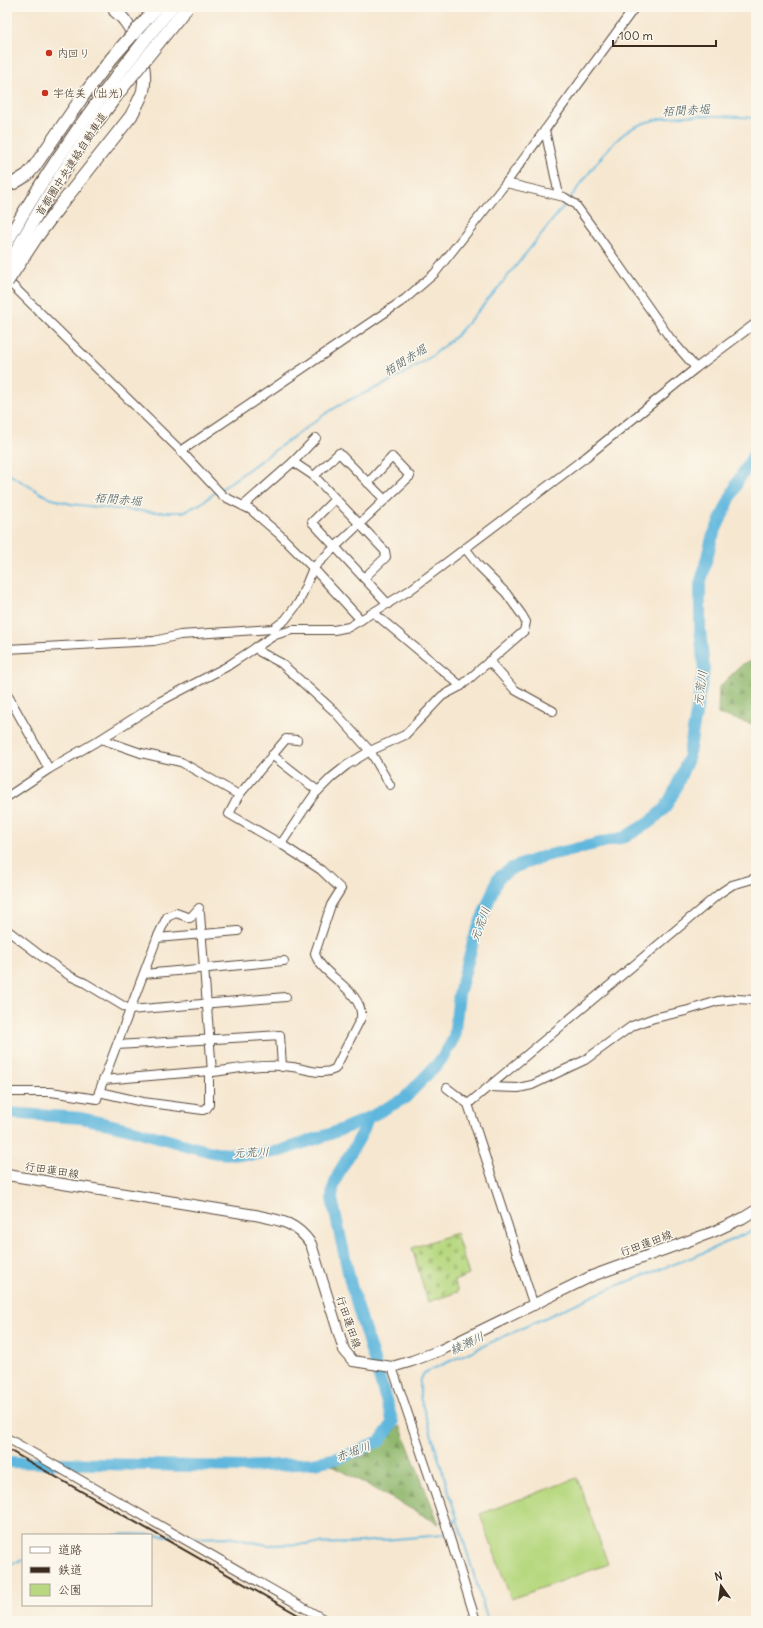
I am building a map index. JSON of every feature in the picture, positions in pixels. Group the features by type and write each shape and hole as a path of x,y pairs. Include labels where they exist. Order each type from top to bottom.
{"highway":[{"path":"14,183 27,175 34,167 83,96 111,59 156,7"},
{"name":"首都圏中央連絡自動車道","path":"7,242 40,186 99,99 172,7"},
{"name":"首都圏中央連絡自動車道","path":"7,268 74,155 113,100 187,7"},
{"path":"7,281 36,238 131,116 138,104 143,90 144,76 141,58 131,29 122,16 115,11"}],"main road":[{"name":"行田蓮田線","path":"7,1175 255,1215 278,1220 295,1227 304,1234 311,1244 344,1350 353,1361 390,1366 442,1350 534,1306 592,1276 713,1232 744,1218 756,1210"}],"street":[{"path":"181,452 404,299 435,273 506,183 635,7"},
{"path":"545,130 561,196"},
{"path":"506,183 561,196 575,204 598,234 670,338 696,368"},
{"path":"7,281 181,452 223,496 251,510 313,568 361,620"},
{"path":"7,650 146,642 180,635 342,629 348,627 374,613 410,590 586,457 696,368 756,323"},
{"path":"243,506 293,462 316,438"},
{"path":"314,476 339,453 385,500"},
{"path":"7,797 49,769 101,739 161,701 226,667 256,647 274,632 300,602 313,568 336,548 358,523 410,476 392,457 368,482"},
{"path":"293,462 314,476 385,551 387,555 386,557 364,578"},
{"path":"335,499 312,522 388,604"},
{"path":"281,844 306,805 318,791 347,766 370,751 405,735 442,696 461,686 524,630 526,622 506,593 479,566 465,548"},
{"path":"374,613 461,686"},
{"path":"256,647 260,652 281,664 334,711 370,751 390,785"},
{"path":"489,661 515,690 552,711"},
{"path":"7,694 49,769"},
{"path":"101,739 141,753 181,762 239,795"},
{"path":"103,1080 264,1066 291,1067 322,1073 335,1069 362,1014 357,1002 336,978 323,966 315,953 331,905 341,891 340,887 321,870 281,844 229,814 239,795 286,739 297,740"},
{"path":"272,755 318,791"},
{"path":"468,1104 720,893 732,885 756,878"},
{"path":"7,1092 51,1092 97,1099 99,1092 103,1080 157,938 167,917 176,913 190,918 200,911 211,1071 209,1105 203,1110 143,1102 99,1092"},
{"path":"7,930 70,976 85,983 130,1010 286,997"},
{"path":"157,938 238,931"},
{"path":"144,974 284,961"},
{"path":"489,1086 518,1088 532,1085 585,1060 632,1026 654,1018 718,1001 736,999 756,1000"},
{"path":"117,1045 280,1035 282,1067"},
{"path":"447,1088 468,1104 534,1306"},
{"path":"390,1366 448,1532 476,1621"},
{"path":"7,1438 326,1621"}],"green space":[{"path":"756,659 756,725 718,714 719,687 743,664"},
{"path":"456,1233 469,1275 454,1281 458,1292 428,1302 412,1248"},
{"path":"400,1426 439,1524 331,1465 364,1456"},
{"path":"577,1478 608,1564 511,1599 480,1514"}],"waterway":[{"name":"栢間赤堀","path":"570,198 610,147 625,133 638,125 653,120 670,117 724,116 756,118"},
{"name":"栢間赤堀","path":"220,490 325,414 345,402 385,384 432,356 456,336 495,292 567,202"},
{"name":"元荒川","path":"7,1113 81,1118 130,1129 216,1153 251,1155 280,1151 333,1133 368,1118 405,1098 441,1060 454,1038 459,994 475,935 498,878 512,868 545,856 625,837 650,822 665,808 674,792 688,759 704,669 700,630 700,585 712,538 738,481 756,451"},
{"name":"栢間赤堀","path":"7,473 49,498 71,504 105,508 154,512 183,512 200,504 216,492"},
{"name":"赤堀川","path":"7,1462 243,1467 313,1463 343,1457 380,1441 393,1423 351,1285 332,1199 335,1182 357,1143 368,1118"},
{"name":"綾瀬川","path":"488,1621 420,1397 420,1381 424,1373 606,1290 698,1255 756,1229"},
{"path":"449,1528 458,1518"},
{"path":"187,1538 228,1537 267,1545 349,1543 442,1535 446,1531"},
{"path":"152,1535 173,1536"},
{"path":"7,1565 22,1560"}],"railway":[{"path":"7,1449 309,1621"}],"place":[{"name":"内回り","path":"49,53"},
{"name":"宇佐美（出光）","path":"45,93"}]}
